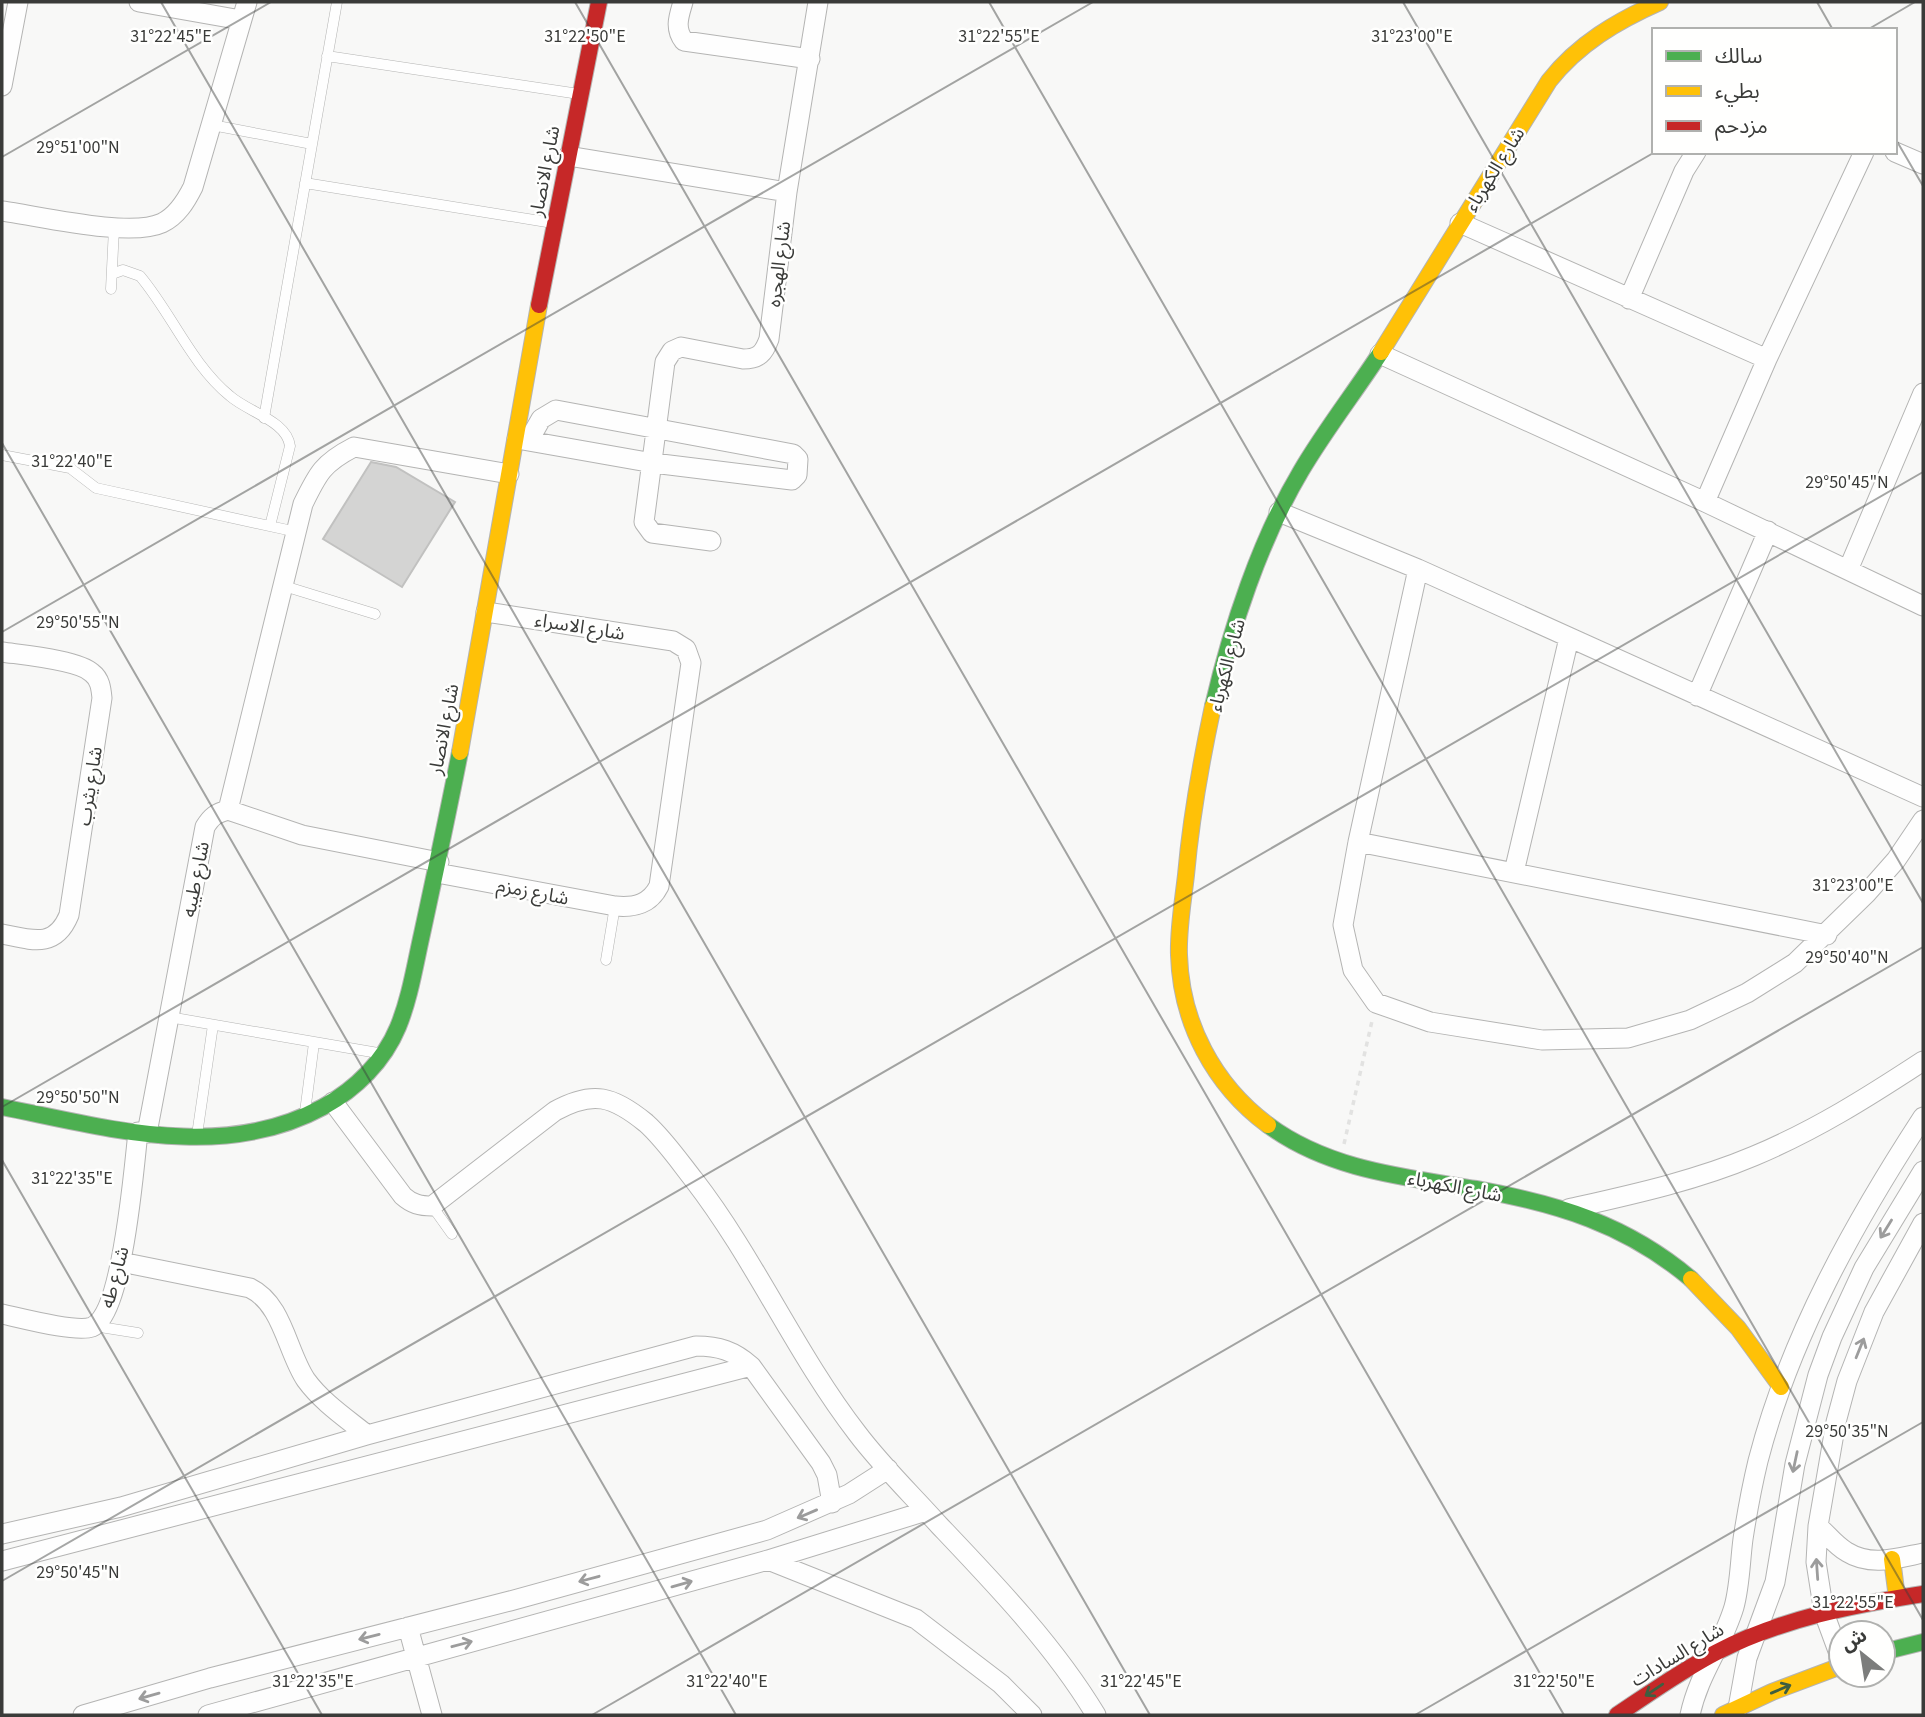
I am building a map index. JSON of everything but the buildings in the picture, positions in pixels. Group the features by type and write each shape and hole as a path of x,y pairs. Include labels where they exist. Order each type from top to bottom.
{"street":[{"path":"2,86 18,2"},
{"path":"2,211 114,228 145,227 162,223 185,203 193,187 244,11 139,2"},
{"name":"شارع الانصار","path":"2,1107 143,1133 196,1138 237,1138 276,1129 333,1102 360,1081 386,1054 403,1016 438,867 509,474 523,440 555,223 599,2"},
{"path":"683,2 677,23 684,41 810,59"},
{"name":"شارع الهجره","path":"655,428 665,362 672,351 681,348 754,359 765,351 769,339 787,192 818,2"},
{"name":"شارع الكهرباء","path":"1660,2 1604,31 1562,65 1532,106 1380,354 1303,467 1279,512 1241,609 1210,720 1187,849 1179,960 1189,1014 1208,1062 1227,1087 1261,1120 1302,1146 1340,1163 1568,1209 1632,1238 1673,1261 1723,1308 1755,1347 1781,1387"},
{"path":"1897,153 1923,164"},
{"path":"1629,299 1684,171 1695,154"},
{"path":"1705,502 1767,359 1863,154"},
{"path":"568,156 787,192"},
{"path":"1460,223 1767,359"},
{"path":"1380,354 1768,531 1923,606"},
{"path":"1848,570 1916,429 1923,393"},
{"path":"556,410 793,454 798,460 797,475 792,480 653,463 523,440 541,419 556,410"},
{"path":"655,428 644,522 652,533 711,541"},
{"path":"438,867 302,835 228,810 303,503 316,476 333,458 354,447 509,474"},
{"path":"1279,512 1418,569 1923,797"},
{"path":"1697,696 1768,531"},
{"path":"1418,569 1358,842 1343,925 1353,970 1376,1003 1430,1022 1542,1040 1628,1038 1690,1020 1747,993 1795,963 1826,935 1896,860 1923,820"},
{"name":"شارع الاسراء","path":"486,611 673,641 686,649 691,663 659,886 654,896 645,903 623,907"},
{"path":"1514,872 1569,638"},
{"name":"شارع يثرب","path":"2,652 81,665 93,673 99,682 103,698 69,915 64,927 54,937 35,940 2,934"},
{"name":"شارع طيبه","path":"143,1133 169,1017 205,827 218,813 228,810"},
{"path":"1358,842 1826,935"},
{"name":"شارع زمزم","path":"438,867 623,907"},
{"name":"شارع الكهرباء","path":"1568,1209 1665,1186 1753,1157 1839,1116 1923,1061"},
{"path":"333,1102 403,1196 416,1205 432,1206 555,1111 573,1101 589,1097 605,1099 624,1107 648,1125 706,1196 856,1433 1030,1626 1061,1664 1096,1715"},
{"path":"1690,1715 1698,1683 1714,1654 1734,1605 1749,1501 1781,1387 1805,1327 1833,1270 1863,1214 1923,1117"},
{"name":"شارع طه","path":"2,1314 80,1329 93,1326 103,1317 111,1303 121,1262 143,1133"},
{"path":"1730,1712 1775,1581 1795,1464 1818,1375 1832,1337 1864,1268 1923,1171"},
{"path":"1827,1621 1816,1562 1818,1526 1836,1422 1847,1381 1874,1312 1923,1223"},
{"path":"121,1262 250,1288 257,1292 268,1303 307,1381 336,1410 367,1435"},
{"path":"2,1534 121,1507 367,1435 696,1346 726,1349 751,1366 821,1463 832,1503"},
{"path":"2,1561 751,1366"},
{"path":"83,1715 210,1678 510,1601 766,1530 832,1503 888,1469"},
{"path":"208,1715 768,1560 926,1511"},
{"path":"1818,1526 1846,1552 1865,1560 1892,1559 1923,1553"},
{"path":"1892,1559 1897,1598"},
{"path":"768,1560 916,1619 960,1650 1001,1684 1032,1715"},
{"name":"شارع السادات","path":"1617,1715 1714,1654 1756,1634 1824,1613 1923,1594"},
{"path":"510,1601 517,1630"},
{"path":"408,1628 432,1715"},
{"path":"1897,1648 1923,1642"},
{"path":"1730,1712 1827,1672"}],"lane":[{"path":"264,418 337,2"},
{"path":"327,56 580,94"},
{"path":"212,125 312,144"},
{"path":"305,183 555,223"},
{"path":"111,289 114,228"},
{"path":"112,274 123,270 140,276 209,377 233,399 272,421 286,433 290,446 270,526"},
{"path":"2,455 71,468 96,488 297,532"},
{"path":"284,586 374,614"},
{"path":"606,960 623,907"},
{"path":"169,1017 386,1054"},
{"path":"196,1138 213,1025"},
{"path":"304,1118 314,1043"},
{"path":"432,1206 452,1234"},
{"path":"93,1326 138,1333"}],"path":[{"path":"1340,1163 1376,1003"}],"traffic: fast":[{"path":"1213,706 1248,585 1272,526 1310,456 1381,352"},
{"path":"2,1107 124,1131 205,1137 245,1133 285,1124 323,1107 347,1092 377,1063 402,1016 460,752"},
{"path":"1268,1125 1291,1140 1342,1162 1395,1175 1506,1195 1590,1219 1642,1244 1691,1279"},
{"path":"1897,1648 1923,1642"}],"traffic: slow":[{"path":"1381,352 1549,81 1573,56 1599,35 1660,2"},
{"path":"460,752 539,305"},
{"path":"1213,706 1188,854 1179,935 1181,980 1194,1028 1217,1072 1249,1109 1268,1125"},
{"path":"1691,1279 1738,1328 1781,1387"},
{"path":"1892,1559 1897,1598"},
{"path":"1723,1715 1772,1692 1827,1671"}],"traffic: jam":[{"path":"539,305 599,2"},
{"path":"1617,1715 1704,1659 1741,1640 1843,1608 1923,1594"}]}
